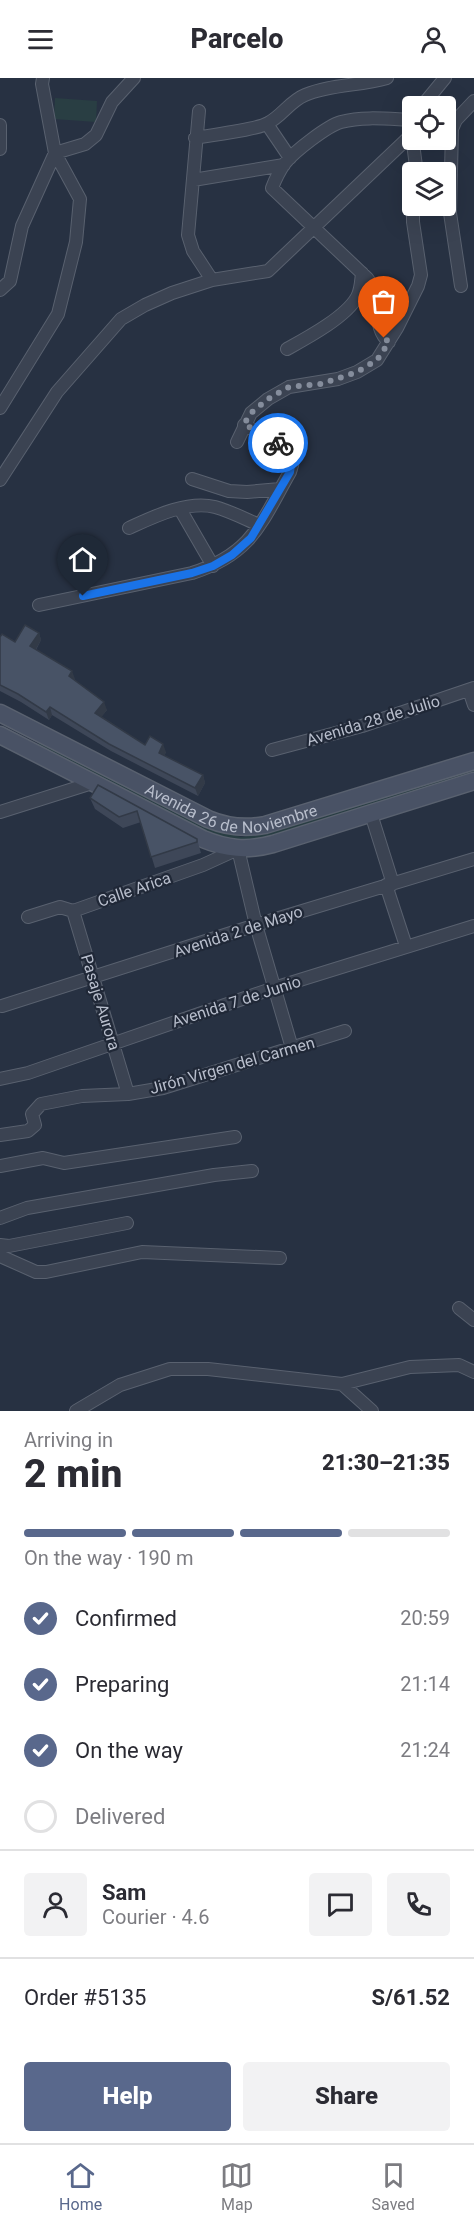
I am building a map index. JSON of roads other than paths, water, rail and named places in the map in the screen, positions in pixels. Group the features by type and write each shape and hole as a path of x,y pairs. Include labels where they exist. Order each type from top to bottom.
{"main road":[{"name":"Avenida 26 de Noviembre","path":"0,713 208,819 238,828 265,825 474,761"},
{"path":"19,745 29,728"},
{"name":"Avenida 26 de Noviembre","path":"0,735 203,839 238,849 258,848 273,844 474,781"}],"street":[{"path":"0,408 58,314 76,242 80,199 55,153 42,84 43,78"},
{"path":"0,290 10,281 22,226 55,153 85,144 96,135 112,102 135,78"},
{"path":"195,138 267,124 306,94 387,78"},
{"path":"430,96 445,78"},
{"path":"461,286 450,213 452,129 456,120 474,101"},
{"path":"198,111 188,235 193,251 212,280"},
{"path":"389,342 380,332 373,286 273,190 272,185 287,162 339,122 365,118 402,119"},
{"path":"267,124 287,162"},
{"path":"0,125 0,149"},
{"path":"0,480 57,392 122,319 163,297 212,280 268,271 315,229 402,144"},
{"path":"193,180 287,162"},
{"path":"237,442 251,413 289,387 321,384 357,372 377,360 418,286 421,275 413,216"},
{"path":"287,349 310,336 351,304 357,297 361,286 362,273"},
{"path":"39,605 138,585 213,566 239,549 251,538 290,472 292,458 278,443 244,424"},
{"path":"192,479 229,491 280,489"},
{"path":"129,528 153,517 180,509 202,506 215,507 259,525"},
{"path":"180,509 213,566"},
{"path":"471,689 474,705"},
{"name":"Avenida 28 de Julio","path":"272,750 362,726 471,689"},
{"path":"0,812 92,783"},
{"path":"371,814 406,946"},
{"path":"238,849 256,925 292,1048"},
{"name":"Calle Arica","path":"28,917 60,907 73,910 203,865 238,849"},
{"name":"Avenida 2 de Mayo","path":"2,1006 256,925 474,859"},
{"name":"Pasaje Aurora","path":"73,910 128,1094"},
{"name":"Avenida 7 de Junio","path":"0,1079 28,1073 274,988 474,926"},
{"name":"Jirón Virgen del Carmen","path":"0,1135 28,1131 34,1125 32,1114 41,1104 82,1096 128,1094 163,1088 345,1031"},
{"path":"0,1166 43,1158 64,1163 84,1161 235,1137"},
{"path":"0,1218 27,1208 214,1175 252,1171"},
{"path":"0,1245 9,1246 127,1223"},
{"path":"0,1256 36,1272 46,1272 142,1252 280,1257"},
{"path":"459,1308 474,1320"},
{"path":"76,1411 120,1385 170,1369 208,1369 342,1384 410,1367 459,1365 474,1371"},
{"path":"342,1384 372,1411"}]}
